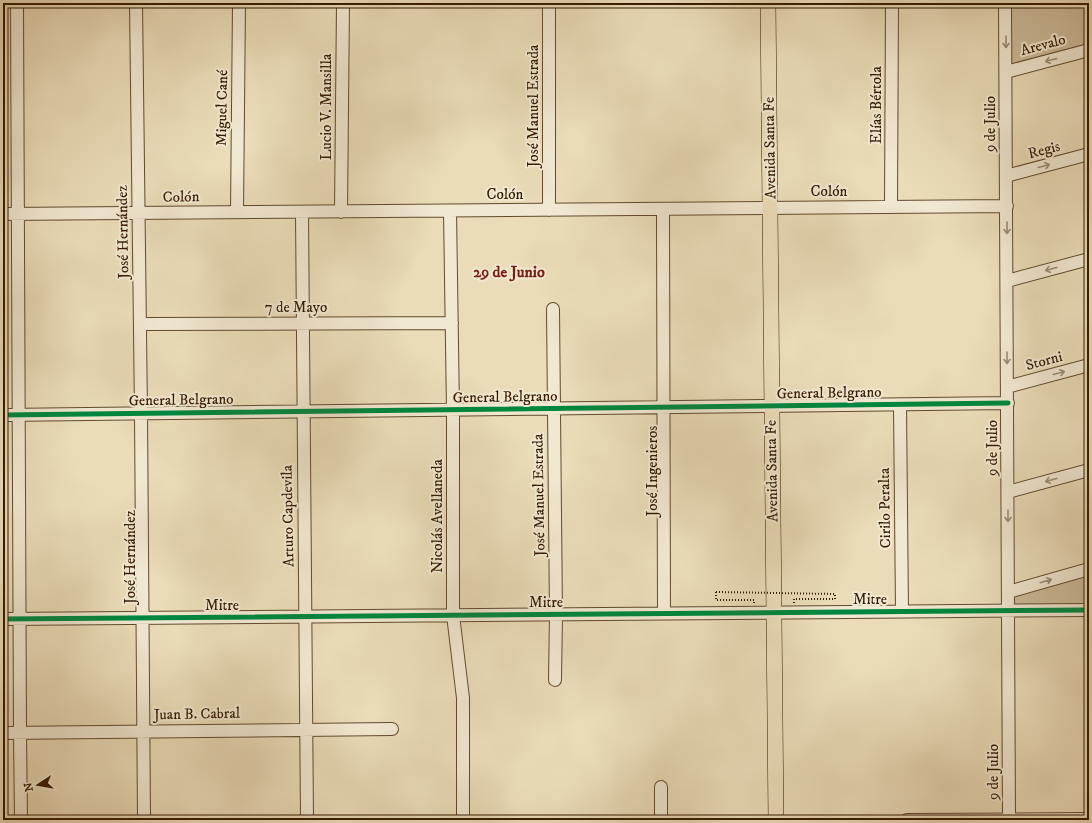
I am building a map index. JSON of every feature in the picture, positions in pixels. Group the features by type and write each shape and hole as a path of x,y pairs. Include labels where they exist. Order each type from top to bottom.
{"main road":[{"name":"Avenida Santa Fe","path":"768,3 776,820"}],"street":[{"path":"18,3 19,619 21,820"},
{"name":"José Hernández","path":"136,3 144,820"},
{"name":"Miguel Cané","path":"237,212 239,3"},
{"name":"Lucio V. Mansilla","path":"341,212 343,3"},
{"name":"José Manuel Estrada","path":"549,3 550,210"},
{"name":"Elías Bértola","path":"892,3 892,207"},
{"name":"9 de Julio","path":"1006,3 1010,820"},
{"name":"Arevalo","path":"1006,72 1089,50"},
{"name":"Regis","path":"1006,176 1089,154"},
{"name":"Colón","path":"3,214 1007,206"},
{"name":"José Ingenieros","path":"664,209 664,613"},
{"name":"Nicolás Avellaneda","path":"450,211 453,410 453,615 462,698 463,820"},
{"name":"Arturo Capdevila","path":"302,212 307,820"},
{"path":"1007,281 1089,259"},
{"name":"José Manuel Estrada","path":"553,309 556,614 555,680"},
{"name":"7 de Mayo","path":"140,324 452,323"},
{"name":"Storni","path":"1007,387 1089,365"},
{"name":"General Belgrano","path":"3,415 1008,403"},
{"name":"Cirilo Peralta","path":"900,405 902,611"},
{"path":"1008,492 1089,470"},
{"path":"1008,592 1089,569"},
{"name":"Mitre","path":"3,619 1089,610"},
{"name":"Juan B. Cabral","path":"3,733 392,729"},
{"path":"661,787 661,820"},
{"path":"907,820 1089,819"}],"path":[{"path":"716,592 835,594"}],"shaded area":[{"path":"1005,3 1089,3 1089,50 1006,72"},
{"path":"1089,569 1089,610 1008,610 1008,592"}],"cycle path":[{"path":"3,415 1008,403"},
{"path":"3,619 1089,610"}],"district":[{"name":"29 de Junio","path":"509,272"}]}
